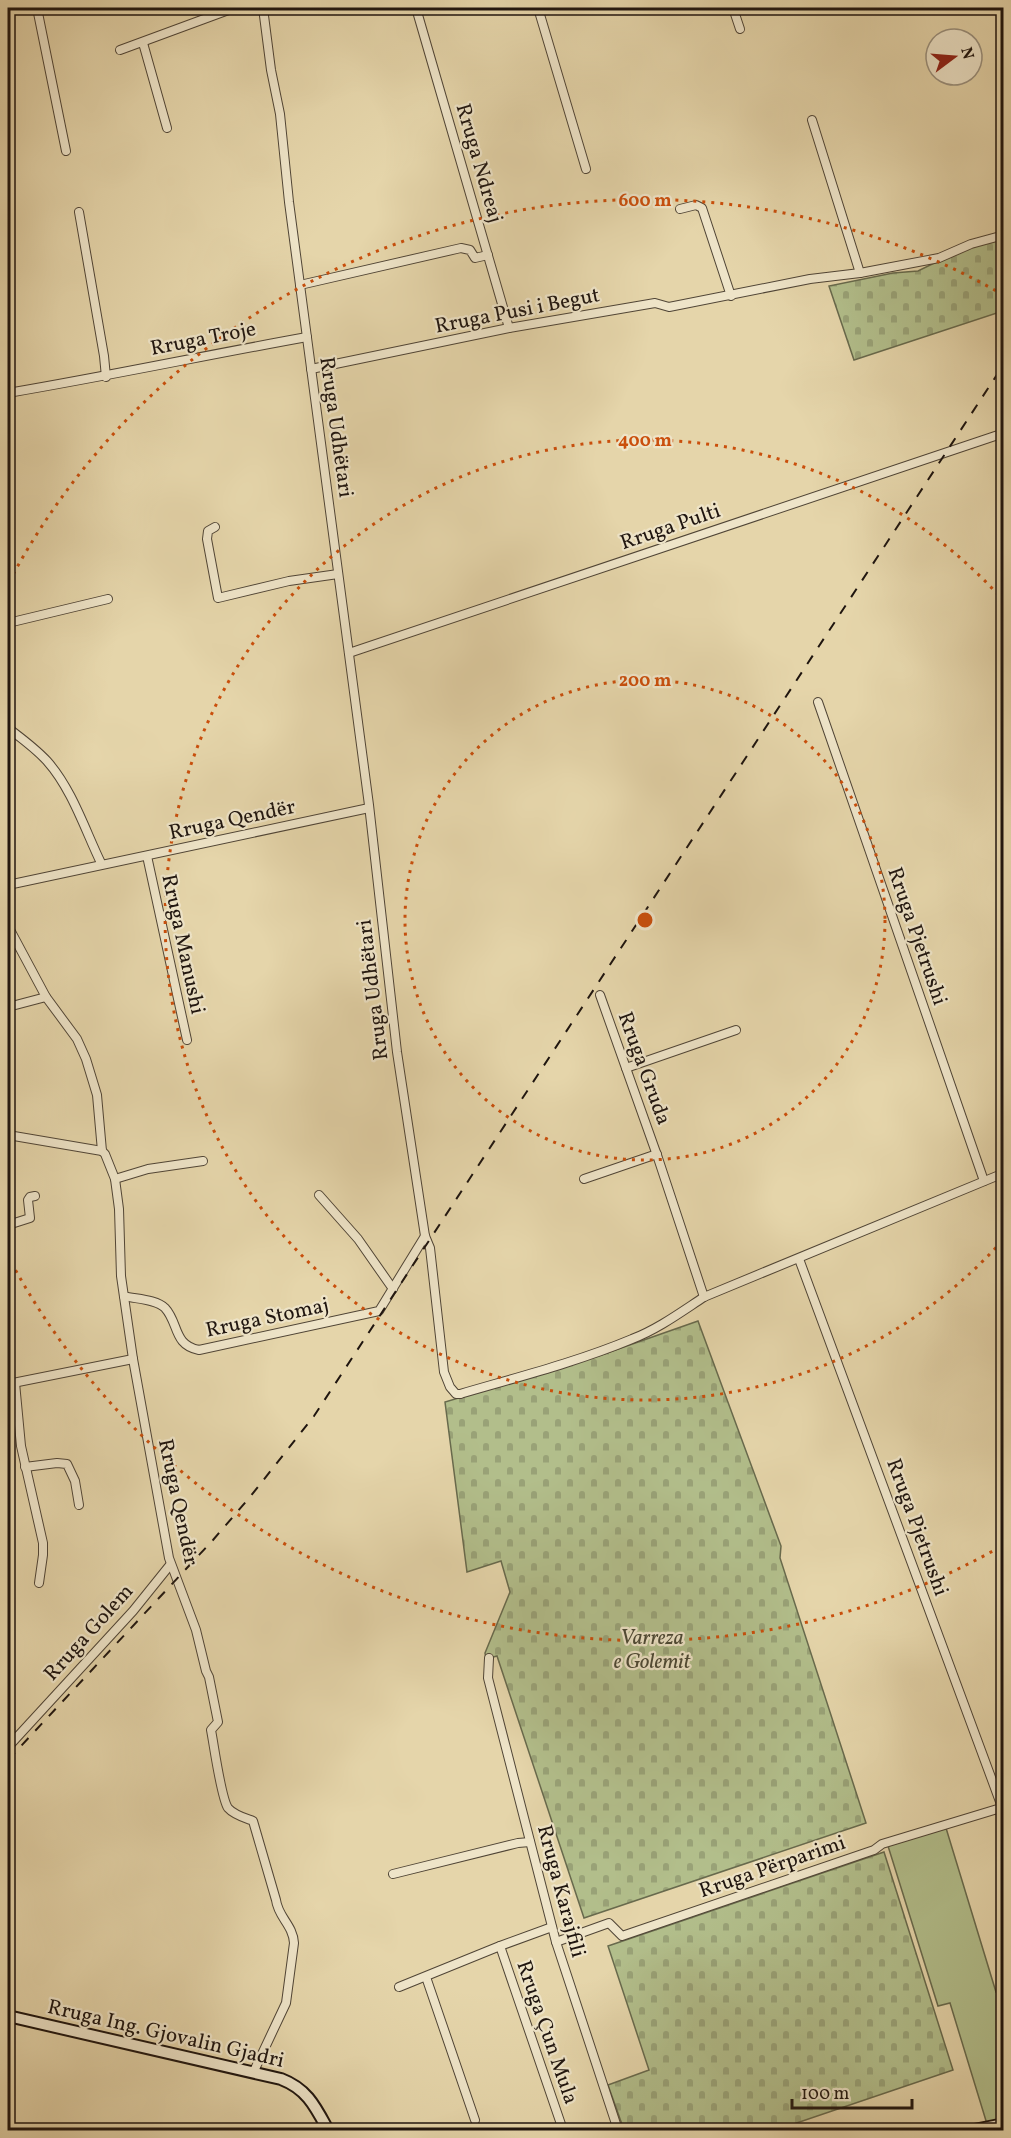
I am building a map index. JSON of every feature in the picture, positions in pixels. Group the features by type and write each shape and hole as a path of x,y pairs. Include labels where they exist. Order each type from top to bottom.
{"main road":[{"name":"Rruga Ing. Gjovalin Gjadri","path":"8,2016 254,2071 294,2084 312,2101 328,2130"},
{"path":"974,2130 1004,2124"}],"street":[{"path":"37,8 66,151"},
{"path":"120,50 234,8"},
{"name":"Rruga Udhëtari","path":"263,8 271,70 280,114 289,202 369,808 397,1052 425,1236 429,1248 444,1372 450,1387 461,1396 634,1339 660,1326 704,1297"},
{"name":"Rruga Ndreaj","path":"416,8 509,328"},
{"path":"538,8 586,169"},
{"path":"733,8 740,29"},
{"path":"143,43 167,128"},
{"path":"812,120 860,273"},
{"path":"680,209 696,205 702,208 731,296"},
{"path":"79,212 105,356 106,376"},
{"name":"Rruga Pusi i Begut","path":"311,369 509,328 654,303 669,308 810,279 860,273 942,258 972,244 1004,234"},
{"path":"300,285 461,248 470,250 475,258 488,255"},
{"name":"Rruga Troje","path":"8,393 307,337"},
{"name":"Rruga Pulti","path":"349,653 1004,433"},
{"path":"215,527 208,531 207,539 218,598 289,581 338,574"},
{"path":"8,623 108,599"},
{"name":"Rruga Pjetrushi","path":"818,702 984,1181"},
{"path":"8,728 47,760 59,778 101,863"},
{"name":"Rruga Qendër","path":"8,885 101,863 147,856 369,808"},
{"name":"Rruga Manushi","path":"147,856 187,1040"},
{"name":"Rruga Qendër","path":"8,926 46,997 77,1039 97,1095 102,1151 115,1179 119,1209 121,1276 133,1359 170,1565 194,1622 209,1677 219,1722 211,1730 227,1806 234,1813 253,1821 277,1910 294,1935 286,2003 254,2071"},
{"name":"Rruga Gruda","path":"600,995 657,1154 704,1297"},
{"path":"8,1007 46,997"},
{"path":"626,1068 736,1030"},
{"path":"8,1135 102,1151"},
{"name":"Rruga Gruda","path":"584,1179 657,1154"},
{"path":"115,1179 148,1169 203,1161"},
{"path":"704,1297 1004,1173"},
{"path":"319,1195 358,1239 393,1289"},
{"path":"8,1224 30,1218 28,1200 35,1196"},
{"name":"Rruga Stomaj","path":"124,1296 157,1303 165,1308 181,1341 189,1348 199,1350 380,1311 425,1236"},
{"name":"Rruga Pjetrushi","path":"799,1259 1003,1807"},
{"path":"39,1583 43,1543 25,1467 11,1384 133,1359"},
{"path":"25,1467 67,1464 75,1482 79,1505"},
{"name":"Rruga Golem","path":"8,1748 133,1611 170,1565"},
{"name":"Rruga Karajfili","path":"489,1658 488,1678 556,1942 618,2130"},
{"name":"Rruga Përparimi","path":"556,1942 609,1923 622,1936 874,1850 882,1844 1003,1807"},
{"path":"393,1874 530,1842"},
{"name":"Rruga Çun Mula","path":"399,1987 552,1927"},
{"name":"Rruga Çun Mula","path":"500,1946 563,2130"},
{"path":"426,1977 475,2120"}],"green space":[{"path":"1003,238 1003,311 854,360 829,286 893,273 918,271 959,251"},
{"name":"Varreza e Golemit","path":"698,1321 781,1546 780,1558 866,1823 584,1918 497,1656 486,1659 485,1653 510,1592 501,1561 467,1572 445,1402 601,1355"},
{"path":"946,1828 996,1992 1003,1990 1003,2120 987,2124 950,2003 938,2006 888,1846"},
{"path":"884,1852 953,2070 776,2130 624,2130 608,2085 649,2070 608,1946"}],"railway":[{"path":"8,1760 213,1540 314,1416 1004,364"}]}
